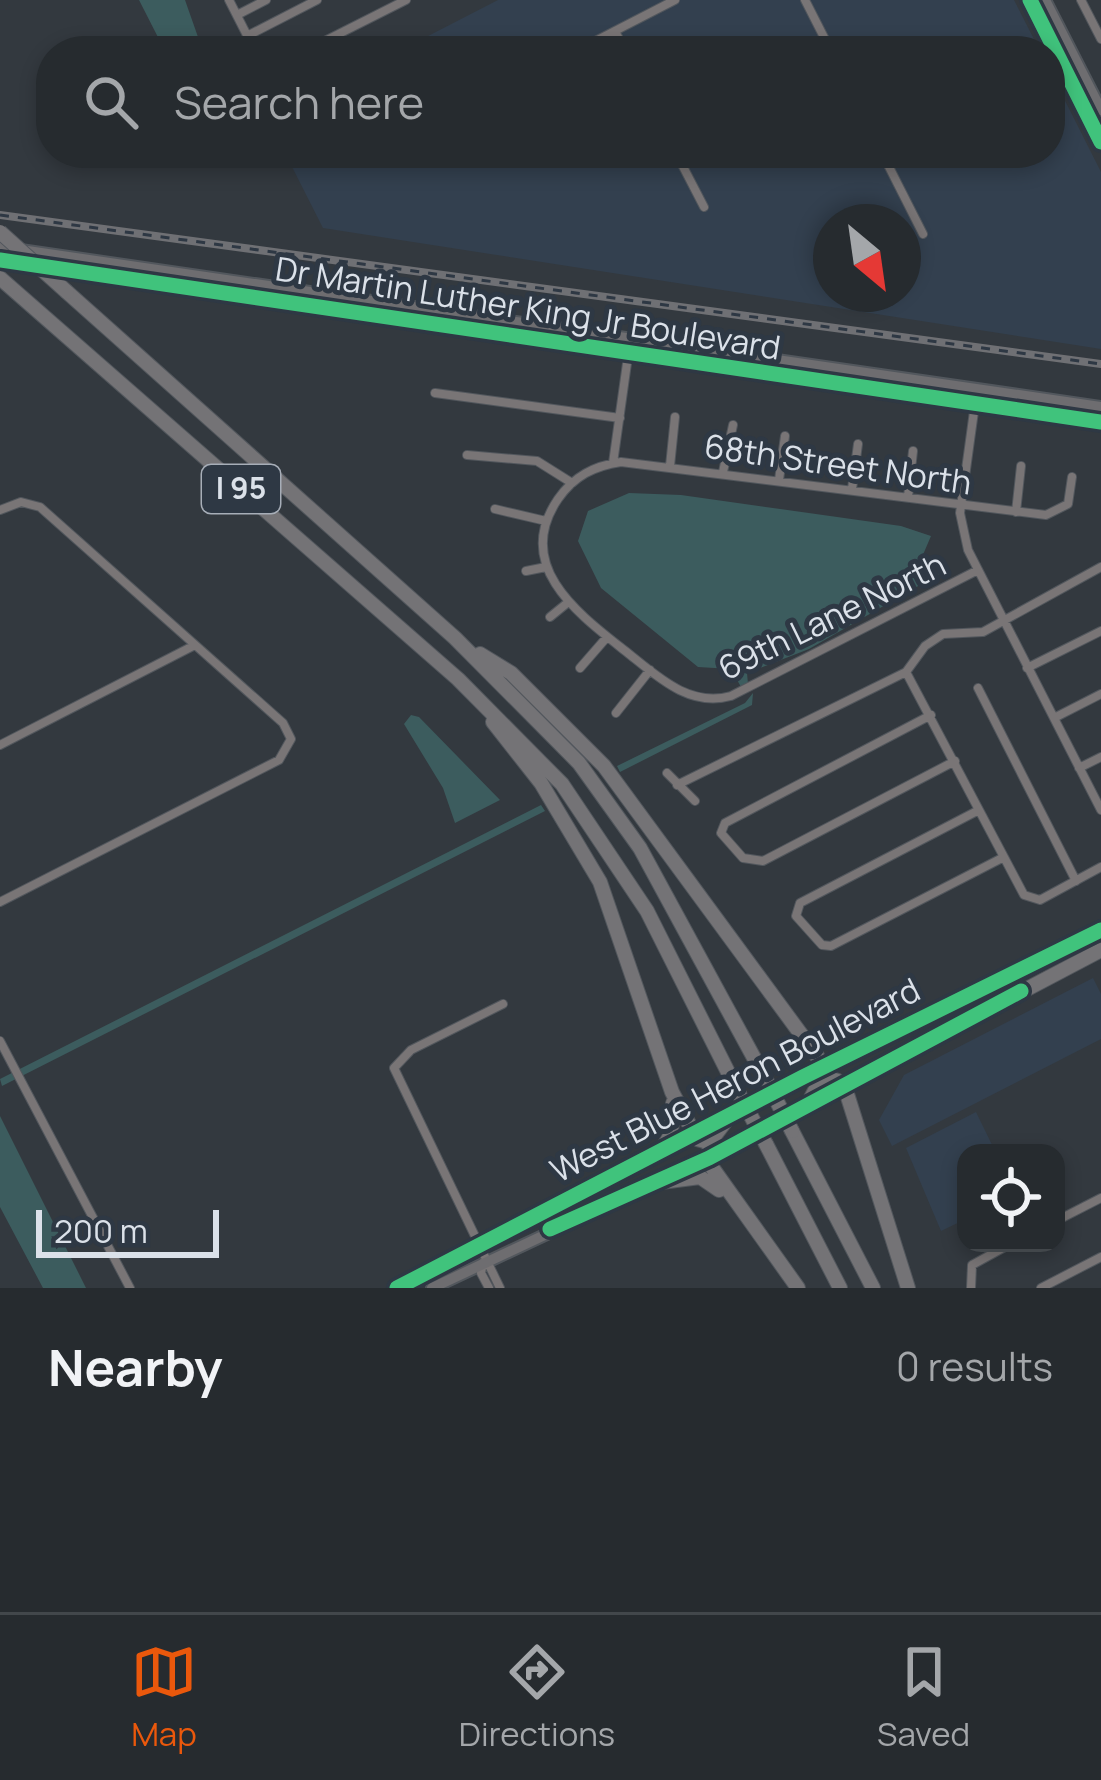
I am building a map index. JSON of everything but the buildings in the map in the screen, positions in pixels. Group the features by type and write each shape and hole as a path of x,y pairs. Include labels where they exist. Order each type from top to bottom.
{"highway":[{"name":"I 95","path":"0,232 455,638 547,728 612,807 651,866 873,1288"},
{"name":"I 95","path":"3,281 116,374 486,706 562,784 617,860 840,1288"},
{"path":"455,638 511,674 604,766 805,1037 823,1071 843,1087 908,1288"},
{"path":"486,706 495,728 541,783 600,882 618,921 672,1092 692,1135 709,1151 736,1206 798,1288"},
{"path":"1032,985 1038,968 1094,933"},
{"name":"West Blue Heron Boulevard","path":"732,1114 1094,933"},
{"name":"West Blue Heron Boulevard","path":"709,1151 728,1147 1101,950"},
{"path":"963,1022 964,1014 1006,992 1013,973"},
{"path":"805,1037 830,1049 866,1045"},
{"path":"862,1137 858,1096 877,1068"},
{"path":"806,1106 823,1071"},
{"path":"662,1151 673,1123 672,1092"},
{"path":"709,1151 732,1114"},
{"path":"661,1181 700,1177 736,1206"}],"main road":[{"path":"1030,0 1048,36"},
{"path":"1046,0 1096,90 1101,110"},
{"path":"1065,70 1101,142"},
{"name":"Dr Martin Luther King Jr Boulevard","path":"0,247 1101,407"},
{"name":"Dr Martin Luther King Jr Boulevard","path":"0,260 1101,422"},
{"path":"109,275 124,271 190,281 200,275"},
{"name":"West Blue Heron Boulevard","path":"397,1288 732,1114"},
{"name":"West Blue Heron Boulevard","path":"432,1288 661,1181 709,1151"}],"street":[{"path":"229,0 247,36 317,0"},
{"path":"237,15 266,0"},
{"path":"335,36 406,0"},
{"path":"605,36 675,0"},
{"path":"805,0 823,36"},
{"path":"1081,0 1101,39"},
{"path":"615,31 618,36"},
{"path":"1079,98 1096,90"},
{"path":"684,168 704,207"},
{"path":"890,168 923,234"},
{"path":"616,713 650,670 566,604 546,567 547,521 572,482 613,463 630,341"},
{"path":"435,393 620,418"},
{"path":"975,404 961,504 976,571 1101,810"},
{"path":"670,466 675,417"},
{"path":"723,472 733,425"},
{"path":"779,480 785,436"},
{"path":"852,489 858,444"},
{"path":"908,497 913,451"},
{"path":"467,454 527,458 572,482"},
{"name":"68th Street North","path":"613,463 723,472 1016,512 1057,513 1070,500 1072,477"},
{"path":"1016,512 1021,466"},
{"path":"0,510 21,502 40,507 286,727 291,743 279,760 0,902"},
{"path":"495,509 547,521"},
{"path":"526,571 546,567"},
{"path":"677,785 906,672 932,640 954,631 983,632 1101,567"},
{"name":"69th Lane North","path":"650,670 684,693 709,700 762,681 976,571"},
{"path":"550,617 566,604"},
{"path":"1027,668 1101,631"},
{"path":"580,668 607,637"},
{"path":"0,745 195,645"},
{"path":"906,672 1021,892 1032,899 1101,867"},
{"path":"977,688 1076,881"},
{"path":"1054,718 1101,694"},
{"path":"931,715 722,828 743,858 754,862 955,761"},
{"path":"1079,768 1101,757"},
{"path":"667,773 695,801"},
{"path":"980,809 796,908 796,916 822,945 1004,857"},
{"path":"500,1288 394,1068 411,1050 503,1004"},
{"path":"0,1041 130,1288"},
{"path":"1065,1216 1101,1198"},
{"path":"971,1288 969,1268 997,1252"},
{"path":"1041,1288 1101,1257"},
{"path":"484,1262 481,1273 489,1288"}],"shaded area":[{"path":"139,0 185,0 198,36 157,36"},
{"path":"498,0 1014,0 1032,36 428,36"},
{"path":"1065,101 1101,172 1101,349 863,312 921,312 921,204 813,204 813,304 323,228 293,168 1065,168"},
{"path":"629,493 681,495 901,526 931,536 919,564 924,572 939,574 809,649 747,673 748,684 741,687 731,669 698,667 601,588 578,541 588,511"},
{"path":"753,693 752,705 620,772 617,766 745,703"},
{"path":"411,715 419,717 500,800 455,823 443,788 404,724"},
{"path":"541,805 545,811 2,1086 0,1079"},
{"path":"1093,978 1101,994 1101,1039 892,1146 879,1120 904,1075"},
{"path":"976,1112 992,1144 957,1144 957,1223 941,1231 906,1148"},
{"path":"0,1116 86,1288 43,1288 0,1207"}],"railway":[{"path":"0,215 1101,364"}],"cycle path":[{"path":"1030,0 1048,36"},
{"path":"1065,70 1101,142"},
{"path":"0,260 1101,422"},
{"path":"397,1288 803,1077 1101,930"},
{"path":"550,1229 709,1158 1021,991"}]}
